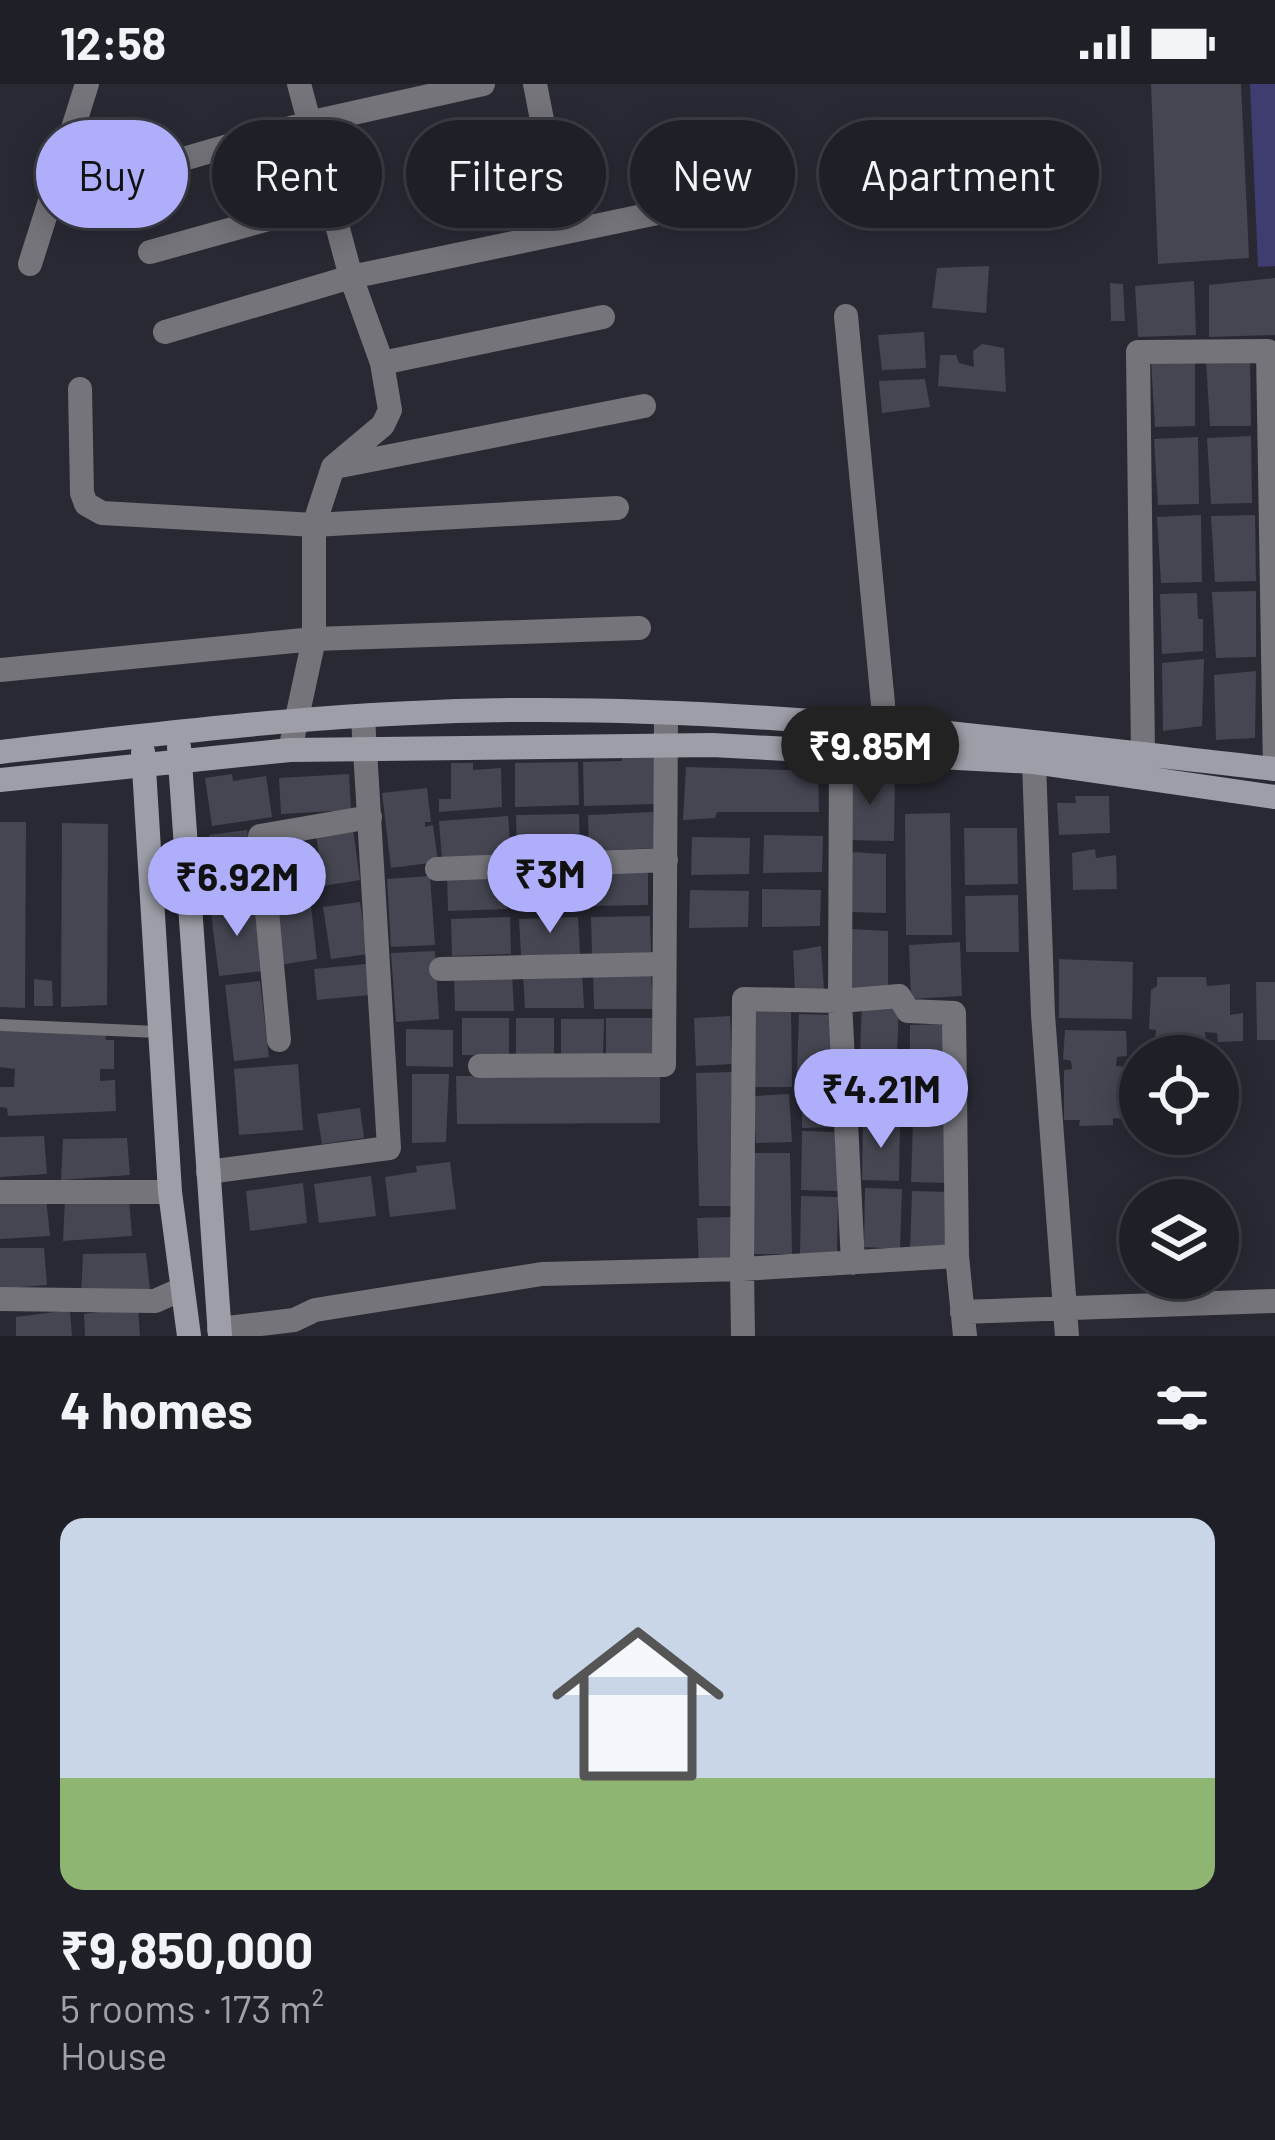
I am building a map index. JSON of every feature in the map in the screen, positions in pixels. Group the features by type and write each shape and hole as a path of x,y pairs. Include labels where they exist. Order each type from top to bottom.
{"street":[{"path":"30,264 87,84"},
{"path":"299,84 307,120"},
{"path":"321,120 483,84"},
{"path":"535,84 564,232"},
{"path":"164,332 351,277 630,219"},
{"path":"151,252 237,228"},
{"path":"290,750 314,639 314,525 334,467 383,425 390,410 382,363 337,228"},
{"path":"846,316 885,725"},
{"path":"382,363 603,317"},
{"path":"0,752 297,719 528,710 885,725 1275,769 1268,351 1138,352 1143,754"},
{"path":"80,389 82,494 94,510 314,525 616,508"},
{"path":"334,467 644,406"},
{"path":"0,670 314,639 639,628"},
{"path":"480,1066 664,1065 666,715"},
{"path":"208,1172 389,1148 363,717"},
{"path":"178,733 220,1333 294,1320 315,1310 542,1274 742,1269 957,1256"},
{"path":"142,736 157,1032 170,1192 189,1336"},
{"path":"0,780 290,750 667,745 1034,762 1275,797"},
{"path":"841,750 840,1001 853,1263"},
{"path":"1034,762 1042,1016 1067,1336"},
{"path":"279,1040 260,836 370,817"},
{"path":"436,869 666,860"},
{"path":"441,969 662,964"},
{"path":"743,1336 744,999 840,1001 898,996 908,1011 954,1013 957,1256 964,1324 1067,1309 1275,1301"},
{"path":"0,1192 170,1192"},
{"path":"0,1299 155,1300 182,1289"}],"lane":[{"path":"0,1024 157,1032"}],"shaded area":[{"path":"1250,84 1275,84 1275,266 1258,267"}],"building":[{"path":"1151,84 1241,84 1249,258 1158,264"},
{"path":"989,266 986,313 932,308 937,268"},
{"path":"1275,278 1275,335 1209,337 1209,285"},
{"path":"1194,281 1196,335 1138,337 1135,286"},
{"path":"1110,283 1123,284 1125,321 1111,321"},
{"path":"924,332 926,368 882,370 878,335"},
{"path":"982,344 1004,348 1006,392 938,386 940,355 956,355 959,363 974,367 973,351"},
{"path":"1250,359 1251,426 1210,426 1206,360"},
{"path":"1195,360 1195,426 1155,427 1151,361"},
{"path":"925,379 930,407 882,413 879,381"},
{"path":"1251,436 1252,503 1211,504 1207,438"},
{"path":"1198,437 1199,504 1158,505 1154,439"},
{"path":"1201,515 1202,582 1161,583 1157,517"},
{"path":"1255,515 1256,581 1215,582 1211,516"},
{"path":"1256,591 1256,657 1216,658 1212,592"},
{"path":"1197,593 1203,651 1162,654 1160,594"},
{"path":"1204,659 1202,726 1163,731 1162,663"},
{"path":"1256,671 1255,738 1216,740 1214,675"},
{"path":"654,754 656,804 584,806 583,762"},
{"path":"578,762 579,805 515,807 515,763"},
{"path":"451,763 473,763 473,770 501,768 502,807 439,812 439,799 451,799"},
{"path":"686,767 818,771 819,812 717,812 715,818 683,820"},
{"path":"232,774 233,781 266,776 272,817 212,826 205,778"},
{"path":"349,774 351,810 281,814 279,778"},
{"path":"846,775 895,775 894,841 845,840"},
{"path":"427,788 431,822 425,822 425,827 433,825 438,862 391,868 382,793"},
{"path":"1075,796 1109,796 1110,833 1059,835 1057,803 1076,803"},
{"path":"653,812 655,848 589,851 588,815"},
{"path":"950,813 952,935 906,935 905,814"},
{"path":"579,814 580,857 517,859 516,815"},
{"path":"508,816 511,855 442,860 439,821"},
{"path":"0,822 26,822 25,1008 0,1007"},
{"path":"62,823 108,824 107,1005 61,1007"},
{"path":"964,828 1017,828 1018,884 965,885"},
{"path":"353,829 360,880 323,886 316,834"},
{"path":"247,830 255,889 218,894 209,835"},
{"path":"764,835 823,836 822,872 763,873"},
{"path":"692,837 750,838 749,874 691,875"},
{"path":"305,843 313,895 276,900 269,848"},
{"path":"1095,849 1096,858 1116,855 1117,889 1073,890 1072,853"},
{"path":"850,852 886,854 886,913 848,912"},
{"path":"648,868 648,905 590,906 589,870"},
{"path":"577,869 579,907 520,907 519,871"},
{"path":"506,872 507,909 448,911 447,873"},
{"path":"430,876 435,945 391,947 387,879"},
{"path":"762,889 821,890 820,926 762,927"},
{"path":"690,890 749,891 748,927 689,928"},
{"path":"1018,895 1019,952 966,952 965,896"},
{"path":"254,901 263,971 219,976 210,906"},
{"path":"360,902 368,954 331,959 323,907"},
{"path":"311,906 317,959 280,965 274,913"},
{"path":"650,916 651,953 592,954 591,917"},
{"path":"510,917 511,954 452,956 451,919"},
{"path":"578,917 580,955 521,955 519,919"},
{"path":"852,929 888,931 888,990 850,988"},
{"path":"960,942 962,996 911,999 909,945"},
{"path":"821,946 824,991 795,992 793,951"},
{"path":"435,951 439,1019 396,1022 391,953"},
{"path":"1059,959 1133,962 1132,1019 1059,1018"},
{"path":"366,964 369,995 317,1000 314,969"},
{"path":"582,971 584,1008 525,1008 523,973"},
{"path":"651,972 653,1009 594,1009 593,973"},
{"path":"512,973 514,1011 455,1011 454,975"},
{"path":"1157,977 1206,977 1207,986 1230,984 1230,1015 1243,1013 1243,1041 1239,1035 1205,1032 1156,1035 1156,1030 1149,1029 1151,990 1157,986"},
{"path":"34,979 52,981 53,1006 34,1006"},
{"path":"260,981 269,1057 234,1061 225,985"},
{"path":"1256,982 1275,982 1275,1040 1257,1040"},
{"path":"862,1004 899,1006 897,1055 860,1053"},
{"path":"753,1006 791,1006 792,1087 754,1087"},
{"path":"799,1014 836,1015 834,1074 797,1073"},
{"path":"730,1016 732,1064 696,1066 694,1018"},
{"path":"462,1018 509,1018 509,1055 462,1055"},
{"path":"516,1018 554,1018 554,1055 516,1055"},
{"path":"606,1018 653,1018 653,1055 606,1055"},
{"path":"561,1019 604,1019 603,1056 561,1055"},
{"path":"947,1024 948,1059 910,1059 910,1025"},
{"path":"406,1029 453,1030 453,1067 406,1066"},
{"path":"1065,1030 1126,1031 1119,1035 1119,1118 1113,1118 1113,1125 1079,1126 1080,1120 1064,1120 1064,1070 1072,1069 1071,1061 1063,1059"},
{"path":"0,1031 105,1033 106,1040 114,1040 114,1069 100,1069 100,1081 115,1080 116,1111 8,1116 7,1108 0,1107 0,1087 14,1087 15,1069 0,1067"},
{"path":"862,1058 898,1059 897,1118 860,1117"},
{"path":"912,1061 948,1061 947,1121 910,1120"},
{"path":"298,1064 303,1130 239,1135 234,1069"},
{"path":"732,1072 735,1206 699,1206 696,1073"},
{"path":"412,1074 449,1074 446,1142 412,1143"},
{"path":"660,1075 660,1123 457,1124 456,1076"},
{"path":"802,1083 836,1083 838,1127 802,1128"},
{"path":"789,1094 792,1142 756,1143 753,1096"},
{"path":"360,1108 364,1138 322,1144 317,1114"},
{"path":"863,1121 900,1122 899,1181 862,1180"},
{"path":"913,1123 950,1124 948,1183 911,1182"},
{"path":"802,1131 839,1132 838,1191 801,1190"},
{"path":"44,1136 47,1174 0,1177 0,1137"},
{"path":"127,1138 130,1175 61,1180 63,1139"},
{"path":"753,1153 790,1153 792,1254 754,1254"},
{"path":"450,1162 456,1209 390,1217 385,1177 417,1172 416,1166"},
{"path":"371,1176 376,1216 319,1223 314,1184"},
{"path":"303,1183 307,1223 250,1231 246,1191"},
{"path":"865,1188 902,1189 900,1249 864,1247"},
{"path":"912,1191 949,1192 947,1252 910,1251"},
{"path":"801,1196 838,1197 837,1256 800,1255"},
{"path":"46,1198 50,1236 0,1239 0,1199"},
{"path":"65,1199 129,1199 132,1236 63,1241"},
{"path":"733,1217 735,1264 699,1266 697,1218"},
{"path":"0,1248 44,1248 47,1285 0,1289"},
{"path":"146,1253 150,1290 81,1295 83,1254"},
{"path":"138,1307 140,1336 85,1336 84,1314"},
{"path":"70,1310 72,1336 16,1336 16,1317"}]}
